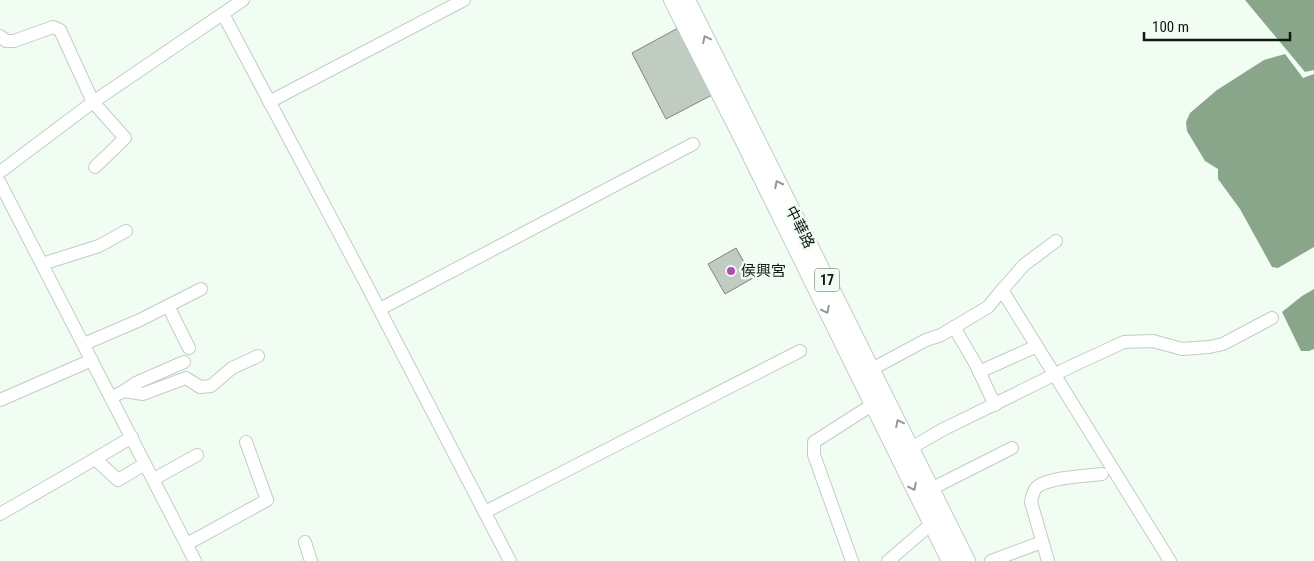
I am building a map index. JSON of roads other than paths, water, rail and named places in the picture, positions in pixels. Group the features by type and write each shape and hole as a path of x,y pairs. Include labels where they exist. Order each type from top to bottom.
{"main road":[{"name":"中華路","path":"672,0 742,138 872,405 937,520 967,561"},
{"name":"中華路","path":"687,0 931,489 937,520 950,561"}],"street":[{"path":"0,172 93,102 243,0"},
{"path":"269,102 464,0"},
{"path":"223,14 380,309 510,561"},
{"path":"0,36 6,41 14,41 53,27 60,30 93,102 125,138 95,167"},
{"path":"380,309 693,144"},
{"path":"0,182 154,479 187,544 193,560"},
{"path":"42,264 99,246 126,230"},
{"path":"872,369 926,340 941,335 988,307 1024,265 1056,241"},
{"path":"84,344 140,320 202,289"},
{"path":"1002,290 1170,561"},
{"path":"168,306 189,348"},
{"path":"911,448 942,430 1124,342 1153,341 1182,349 1209,347 1223,344 1272,318"},
{"path":"954,327 961,337 995,405"},
{"path":"979,372 1037,346"},
{"path":"486,512 800,351"},
{"path":"124,391 143,394 186,378 200,387 211,386 232,368 258,356"},
{"path":"0,400 92,360"},
{"path":"112,397 136,383 184,362"},
{"path":"852,561 814,455 814,442 872,405"},
{"path":"0,514 132,437"},
{"path":"187,544 267,500 246,442"},
{"path":"931,489 1012,448"},
{"path":"154,479 197,455"},
{"path":"94,459 118,480 146,464"},
{"path":"1048,561 1031,502 1037,487 1047,482 1102,474"},
{"path":"888,561 937,520"},
{"path":"305,542 311,561"},
{"path":"990,561 1042,542"}],"place":[{"name":"侯興宮","path":"731,271"}]}
